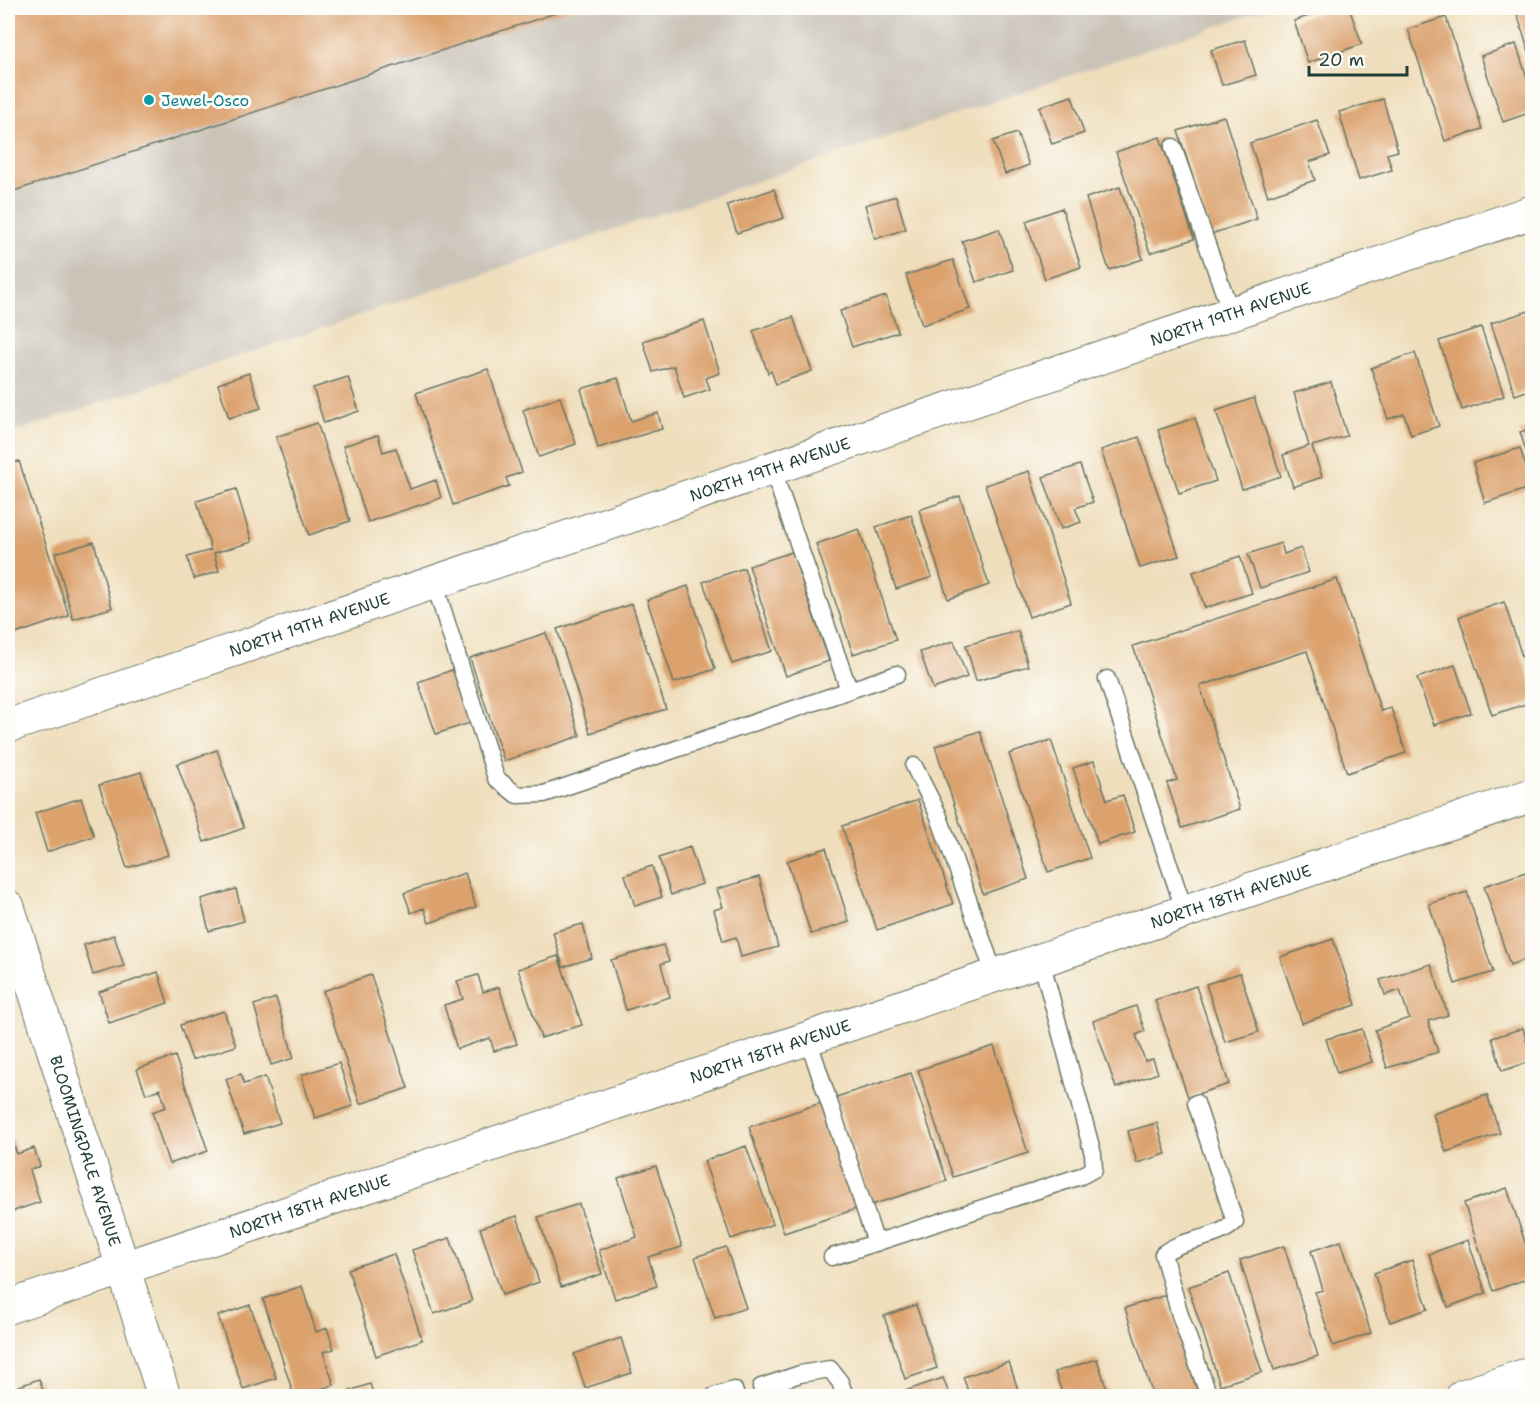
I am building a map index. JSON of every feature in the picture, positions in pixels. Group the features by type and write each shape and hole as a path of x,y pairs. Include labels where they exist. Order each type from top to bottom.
{"street":[{"name":"NORTH 19TH AVENUE","path":"8,726 1533,212"},
{"name":"NORTH 18TH AVENUE","path":"8,1306 1533,795"},
{"name":"BLOOMINGDALE AVENUE","path":"8,908 164,1396"},
{"path":"1463,1396 1533,1373"}],"lane":[{"path":"1173,147 1231,313"},
{"path":"772,468 849,690"},
{"path":"434,582 496,778 517,795 544,794 897,674"},
{"path":"1107,679 1185,912"},
{"path":"914,766 938,814 995,976"},
{"path":"832,1257 1081,1176 1094,1169 1093,1154 1041,960"},
{"path":"808,1038 876,1243"},
{"path":"1196,1102 1235,1222 1226,1231 1171,1248 1163,1254 1180,1315 1209,1396"},
{"path":"761,1387 800,1374 830,1369 840,1382 845,1396"},
{"path":"714,1396 734,1390 736,1396"}],"shaded area":[{"path":"8,8 1270,8 8,434"}],"building":[{"name":"Jewel-Osco","path":"8,8 571,8 8,193"},
{"path":"1331,8 1349,8 1362,44 1308,63 1294,21"},
{"path":"1532,9 1532,61 1517,14"},
{"path":"1446,17 1482,129 1445,141 1408,29"},
{"path":"1245,40 1256,75 1222,85 1211,50"},
{"path":"1516,44 1532,93 1532,112 1503,122 1481,56"},
{"path":"1072,96 1084,133 1052,144 1039,107"},
{"path":"1383,99 1398,151 1387,154 1392,170 1359,180 1339,112"},
{"path":"1224,116 1257,219 1211,234 1178,131"},
{"path":"1317,120 1330,155 1309,162 1315,180 1268,196 1250,143"},
{"path":"1017,133 1029,165 1005,174 993,141"},
{"path":"1160,137 1194,239 1150,253 1116,152"},
{"path":"1120,187 1143,259 1109,270 1086,198"},
{"path":"774,189 784,218 737,233 727,205"},
{"path":"896,196 906,229 875,239 865,205"},
{"path":"1062,208 1081,267 1045,279 1026,221"},
{"path":"999,229 1013,270 976,282 962,241"},
{"path":"953,260 970,309 922,325 906,275"},
{"path":"886,296 898,332 852,347 840,311"},
{"path":"1532,310 1532,389 1515,395 1491,323"},
{"path":"793,317 812,371 776,384 771,371 768,373 753,331"},
{"path":"704,321 720,373 706,378 710,389 684,398 674,366 653,372 643,341"},
{"path":"1481,327 1504,396 1462,410 1439,341"},
{"path":"1415,353 1439,426 1411,435 1404,414 1388,419 1371,368"},
{"path":"488,369 522,472 506,478 509,486 453,505 416,393"},
{"path":"249,373 261,408 229,418 218,384"},
{"path":"348,377 359,411 324,423 313,388"},
{"path":"618,378 631,421 658,413 662,429 598,448 581,389"},
{"path":"1331,382 1347,436 1312,446 1322,477 1293,487 1283,455 1309,446 1294,393"},
{"path":"560,397 576,444 539,457 523,410"},
{"path":"1254,398 1281,476 1242,489 1216,411"},
{"path":"1195,418 1216,481 1179,493 1158,430"},
{"path":"317,423 350,521 309,535 276,437"},
{"path":"1532,428 1532,470 1520,432"},
{"path":"378,435 383,452 396,448 410,489 436,480 441,498 368,522 343,446"},
{"path":"1139,437 1179,556 1140,568 1101,450"},
{"path":"1520,448 1532,487 1485,503 1473,463"},
{"path":"19,461 69,616 12,635 8,621 8,465"},
{"path":"1080,465 1093,502 1075,508 1081,522 1061,529 1043,477"},
{"path":"1029,471 1071,603 1029,617 985,485"},
{"path":"236,489 252,542 214,553 219,571 194,579 187,557 211,550 197,501"},
{"path":"960,496 989,585 948,599 919,510"},
{"path":"911,515 932,577 896,589 876,527"},
{"path":"859,529 896,640 853,654 816,544"},
{"path":"94,542 112,608 73,619 55,553"},
{"path":"1281,543 1284,554 1301,548 1309,572 1260,588 1248,554"},
{"path":"792,552 829,661 786,676 749,566"},
{"path":"1240,556 1252,593 1205,608 1193,572"},
{"path":"744,568 772,651 732,664 703,582"},
{"path":"1337,579 1381,711 1391,708 1406,753 1347,773 1307,651 1200,686 1240,809 1182,828 1167,783 1177,780 1133,646"},
{"path":"688,586 715,669 674,683 647,600"},
{"path":"1504,602 1532,686 1532,702 1492,715 1459,617"},
{"path":"632,604 666,709 590,733 557,629"},
{"path":"1532,620 1532,644 1525,623"},
{"path":"1018,631 1028,666 976,681 966,645"},
{"path":"546,633 580,736 504,761 470,658"},
{"path":"954,641 967,677 933,689 920,652"},
{"path":"1455,665 1471,713 1434,725 1417,678"},
{"path":"455,669 473,722 436,734 418,682"},
{"path":"980,731 1028,879 983,894 935,746"},
{"path":"1051,740 1090,858 1048,872 1009,754"},
{"path":"217,750 244,828 204,842 177,764"},
{"path":"1094,761 1107,800 1123,795 1135,832 1098,844 1073,768"},
{"path":"141,772 168,855 127,868 99,785"},
{"path":"81,798 94,836 47,852 35,813"},
{"path":"918,800 953,904 877,930 842,826"},
{"path":"690,847 702,884 671,895 659,858"},
{"path":"826,848 849,922 811,934 787,861"},
{"path":"652,866 662,897 635,906 625,875"},
{"path":"1526,872 1532,893 1532,957 1510,965 1484,886"},
{"path":"465,873 476,907 429,923 424,908 411,913 404,893"},
{"path":"759,877 778,947 741,957 736,937 723,941 714,910 723,907 717,889"},
{"path":"236,889 244,921 209,931 201,899"},
{"path":"1467,892 1493,972 1455,984 1429,904"},
{"path":"583,924 592,958 563,967 553,932"},
{"path":"114,935 124,966 93,975 84,945"},
{"path":"1333,939 1356,1005 1302,1023 1280,957"},
{"path":"663,945 669,961 661,964 670,997 626,1010 611,960"},
{"path":"558,956 582,1025 541,1038 518,969"},
{"path":"1431,964 1448,1015 1428,1021 1438,1052 1387,1068 1375,1030 1409,1018 1400,990 1385,995 1380,980"},
{"path":"158,972 168,1003 109,1023 99,992"},
{"path":"1240,973 1259,1032 1225,1042 1206,984"},
{"path":"371,975 408,1088 360,1104 323,991"},
{"path":"478,975 483,992 499,987 517,1044 494,1051 490,1038 457,1049 444,1005 463,999 457,981"},
{"path":"1196,986 1229,1084 1188,1097 1155,1000"},
{"path":"276,998 294,1058 271,1065 254,1005"},
{"path":"1136,1006 1145,1031 1136,1035 1145,1061 1153,1059 1158,1073 1116,1088 1093,1021"},
{"path":"224,1011 236,1046 192,1060 180,1025"},
{"path":"1523,1028 1532,1061 1502,1071 1492,1038"},
{"path":"1362,1029 1372,1062 1337,1073 1326,1039"},
{"path":"994,1046 1028,1153 953,1177 918,1070"},
{"path":"175,1056 208,1151 169,1164 152,1112 166,1107 160,1089 146,1094 137,1069"},
{"path":"339,1063 353,1106 315,1118 301,1075"},
{"path":"911,1073 947,1181 871,1205 836,1097"},
{"path":"241,1074 244,1084 265,1077 280,1123 244,1134 226,1079"},
{"path":"1487,1095 1500,1133 1446,1152 1433,1114"},
{"path":"824,1102 859,1208 784,1233 749,1127"},
{"path":"1157,1123 1166,1154 1137,1163 1128,1131"},
{"path":"8,1128 17,1154 34,1148 40,1166 30,1170 40,1202 8,1213"},
{"path":"746,1146 773,1224 731,1239 704,1161"},
{"path":"656,1166 682,1247 648,1257 657,1286 615,1299 599,1250 637,1237 618,1178"},
{"path":"1507,1188 1532,1263 1532,1277 1493,1291 1464,1203"},
{"path":"579,1204 602,1274 561,1287 538,1217"},
{"path":"517,1216 539,1282 502,1295 480,1228"},
{"path":"450,1238 472,1301 434,1314 412,1250"},
{"path":"1468,1240 1486,1293 1448,1307 1429,1254"},
{"path":"1341,1241 1371,1333 1333,1346 1315,1292 1323,1290 1311,1251"},
{"path":"1284,1246 1318,1356 1274,1370 1240,1260"},
{"path":"726,1247 746,1308 715,1318 695,1257"},
{"path":"394,1254 422,1340 376,1356 348,1269"},
{"path":"1412,1260 1428,1309 1390,1322 1374,1273"},
{"path":"1229,1273 1262,1372 1220,1385 1188,1287"},
{"path":"302,1286 316,1332 327,1328 334,1349 323,1352 334,1385 294,1396 263,1299"},
{"path":"1166,1295 1198,1393 1188,1396 1153,1396 1125,1308"},
{"path":"250,1305 276,1378 243,1389 218,1316"},
{"path":"916,1305 937,1368 905,1379 884,1316"},
{"path":"621,1338 632,1373 585,1388 574,1354"},
{"path":"1097,1359 1109,1396 1063,1396 1055,1372"},
{"path":"1009,1362 1020,1396 970,1396 963,1377"},
{"path":"943,1378 950,1396 890,1396"},
{"path":"39,1379 45,1396 8,1396 8,1390"},
{"path":"370,1384 374,1396 334,1396"}],"place":[{"name":"Jewel-Osco","path":"149,100"}]}
